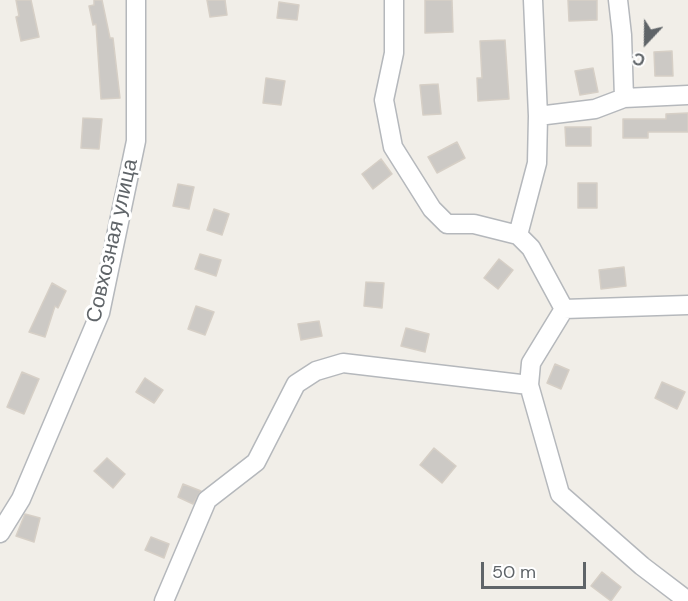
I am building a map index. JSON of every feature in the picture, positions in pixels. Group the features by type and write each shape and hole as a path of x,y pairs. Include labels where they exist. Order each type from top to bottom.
{"street":[{"name":"Совхозная улица","path":"0,533 21,499 100,313 136,141 136,0"},
{"path":"394,0 394,53 384,100 393,147 432,210 447,224 474,224 518,235 531,248 564,309"},
{"path":"518,235 537,163 538,116 533,0"},
{"path":"618,0 622,35 624,98"},
{"path":"538,116 595,109 624,98 688,95"},
{"path":"564,309 688,305"},
{"path":"564,309 531,363 529,385 560,494 642,566 688,601"},
{"path":"164,601 207,500 256,462 296,384 316,372 343,363 529,385"}],"building":[{"path":"16,0 31,0 39,37 21,41 16,17 19,16"},
{"path":"94,0 102,0 110,38 113,38 120,98 101,99 96,24 93,25 89,6 94,5"},
{"path":"207,0 225,0 227,15 210,17"},
{"path":"425,0 452,0 453,32 425,33"},
{"path":"568,0 597,0 597,20 569,21"},
{"path":"279,2 299,5 297,20 277,18"},
{"path":"505,40 509,99 478,101 477,78 482,78 480,41"},
{"path":"672,51 673,76 655,76 654,52"},
{"path":"593,68 598,92 580,95 575,71"},
{"path":"266,78 285,81 281,105 263,103"},
{"path":"438,84 441,114 423,115 420,85"},
{"path":"688,113 688,132 648,132 648,138 623,138 623,119 666,119 666,114"},
{"path":"83,118 102,119 99,149 81,148"},
{"path":"565,127 591,127 591,146 566,146"},
{"path":"457,142 465,158 437,173 428,157"},
{"path":"381,159 392,174 373,189 362,174"},
{"path":"578,183 597,183 597,208 578,208"},
{"path":"178,184 194,187 189,209 173,206"},
{"path":"214,209 229,214 222,235 207,230"},
{"path":"200,254 221,260 216,276 195,269"},
{"path":"499,259 513,270 498,289 484,278"},
{"path":"624,267 626,286 601,289 599,270"},
{"path":"366,282 384,283 382,308 364,306"},
{"path":"52,283 66,291 58,308 55,306 45,337 29,332"},
{"path":"196,306 214,312 205,335 188,329"},
{"path":"319,321 322,336 301,340 298,324"},
{"path":"406,328 429,334 425,352 401,346"},
{"path":"555,364 569,370 561,389 547,383"},
{"path":"22,372 39,379 24,414 7,407"},
{"path":"145,378 163,390 154,403 136,392"},
{"path":"662,382 685,392 677,409 655,398"},
{"path":"434,448 456,466 442,483 420,465"},
{"path":"107,458 125,474 113,488 94,471"},
{"path":"183,484 201,491 193,504 178,497"},
{"path":"25,514 40,518 34,542 16,536"},
{"path":"151,537 169,544 164,558 145,550"},
{"path":"602,572 621,587 611,601 591,586"}]}
